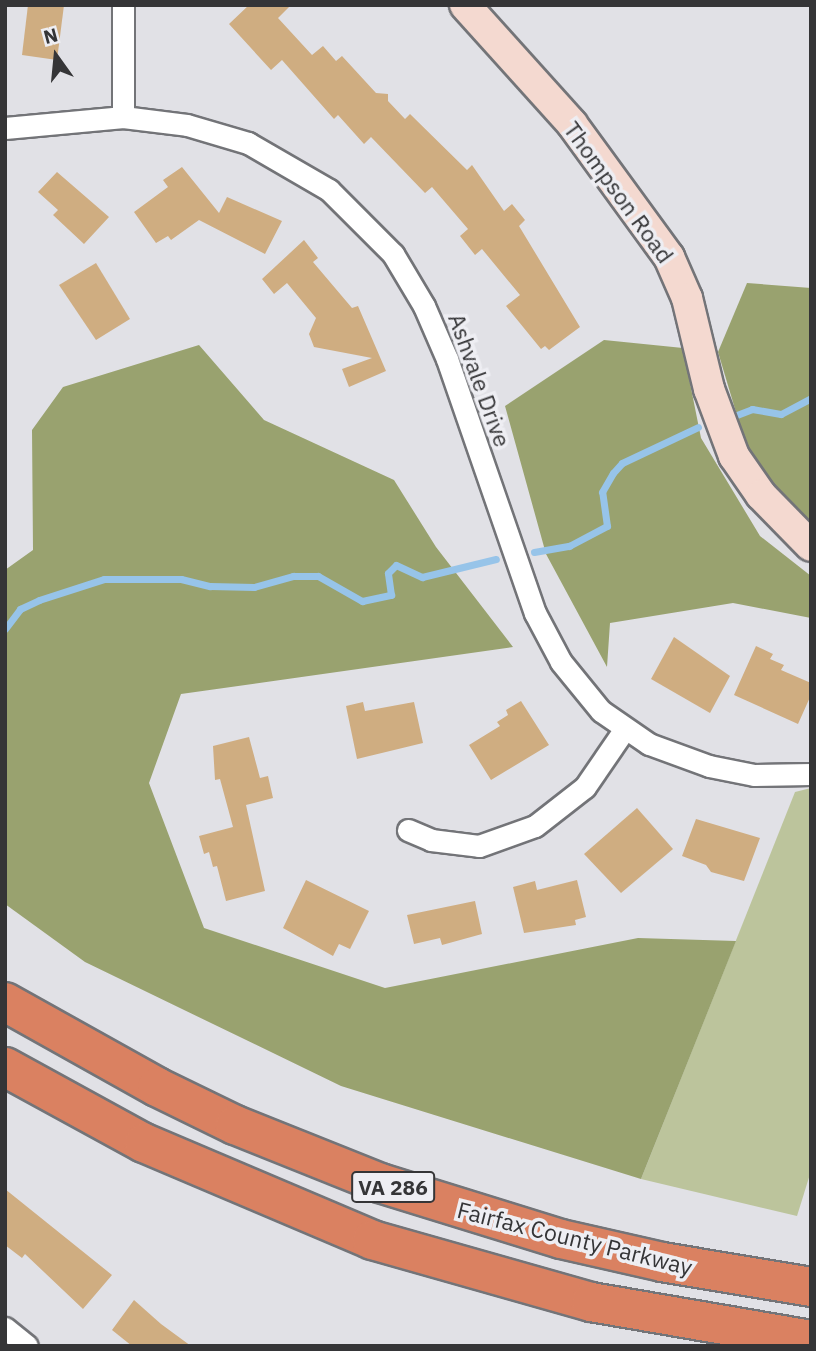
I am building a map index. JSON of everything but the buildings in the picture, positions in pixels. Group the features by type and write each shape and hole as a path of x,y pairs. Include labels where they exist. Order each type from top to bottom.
{"highway":[{"name":"Fairfax County Parkway","path":"5,1002 168,1093 380,1183 561,1238 662,1262 811,1287"},
{"name":"VA 286","path":"5,1067 144,1143 372,1240 591,1301 811,1340"},
{"path":"763,1333 801,1346"}],"street":[{"path":"123,117 124,5"},
{"name":"Thompson Road","path":"465,5 572,124 669,257 687,298 709,389 734,456 761,495 811,546"},
{"name":"Ashvale Drive","path":"5,128 123,117 218,133 277,156 329,190 387,246 420,297 447,359 547,639 601,711 624,730 687,759 731,772 811,774"},
{"path":"408,830 432,840 479,846 535,826 585,787 624,730"},
{"path":"5,1328 27,1346"}],"green space":[{"path":"747,283 811,288 811,522 750,459 718,352"},
{"path":"604,340 683,348 701,438 760,536 811,576 811,618 733,603 610,623 607,667 546,554 505,406"},
{"path":"199,345 264,420 394,480 436,547 513,647 181,694 149,783 204,928 385,988 638,938 736,941 641,1179 341,1086 85,962 5,904 5,570 33,550 32,430 63,387"},
{"path":"811,788 811,1171 797,1216 641,1179 795,792"}],"waterway":[{"path":"729,418 752,409 781,414 811,398"},
{"path":"534,552 569,546 607,526 602,492 622,463 698,427"},
{"path":"5,629 20,609 104,579 181,579 210,586 254,587 293,576 318,576 362,601 391,595 388,573 396,565 422,577 496,559"}]}
